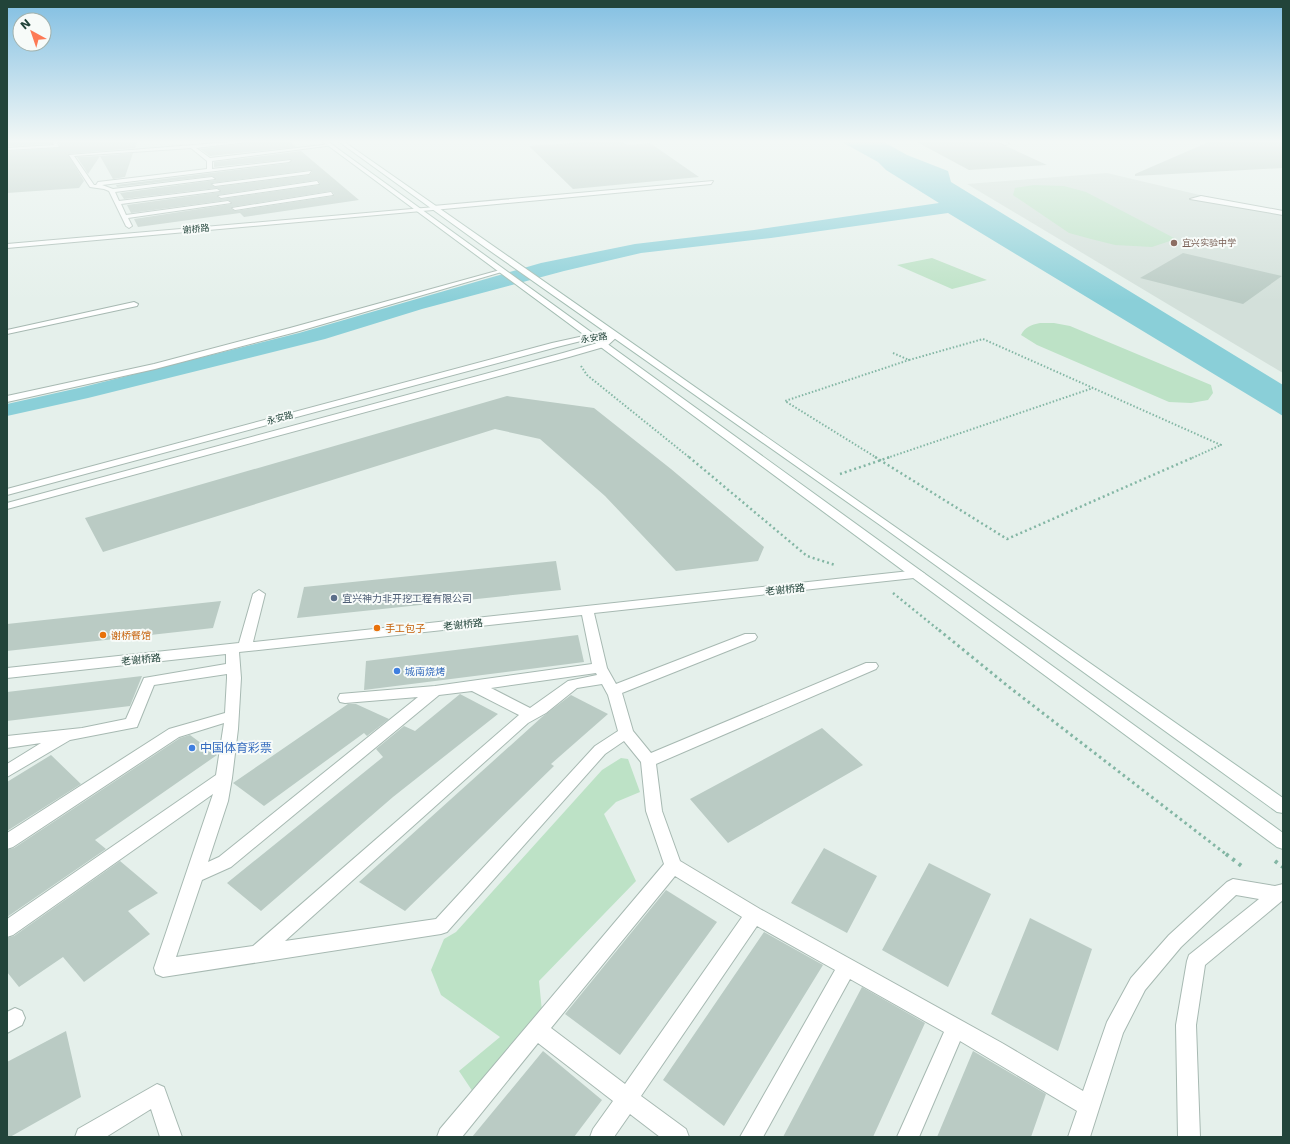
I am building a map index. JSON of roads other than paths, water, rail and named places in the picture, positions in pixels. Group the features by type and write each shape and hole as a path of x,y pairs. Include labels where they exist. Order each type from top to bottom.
{"street":[{"path":"113,194 129,226"},
{"path":"118,204 215,194"},
{"path":"219,194 242,214"},
{"path":"235,208 328,194"},
{"path":"398,194 502,271 594,336 1283,842"},
{"path":"414,194 1283,807"},
{"name":"谢桥路","path":"7,246 579,194"},
{"path":"1193,199 1201,198 1283,213"},
{"path":"124,217 228,203"},
{"path":"7,399 155,366 285,332 502,271"},
{"path":"7,332 134,304"},
{"name":"永安路","path":"7,492 594,336 615,335"},
{"name":"永安路","path":"7,506 604,344 615,335"},
{"name":"老谢桥路","path":"7,674 919,574"},
{"path":"259,594 233,668 232,716 220,801 163,968 441,926 600,750 626,734"},
{"path":"587,610 606,679 626,734 648,762 654,812 674,866 754,914 956,1028 1089,1106"},
{"path":"345,698 582,677 606,679 750,637"},
{"path":"648,762 871,666"},
{"path":"7,742 68,735 132,723 148,681 233,668"},
{"path":"257,954 523,719 582,677"},
{"path":"475,686 530,715"},
{"path":"196,875 225,862 435,691"},
{"path":"7,842 174,733 232,716"},
{"path":"7,771 68,735"},
{"path":"7,929 224,778"},
{"path":"448,1137 674,866"},
{"path":"1080,1137 1114,1029 1138,984 1175,941 1233,887 1280,892"},
{"path":"1189,1137 1186,1025 1196,961 1280,892"},
{"path":"600,1137 754,914"},
{"path":"751,1137 847,966"},
{"path":"908,1137 956,1028"},
{"path":"537,1030 678,1137"},
{"path":"86,1137 157,1094 171,1137"}],"water":[{"path":"925,194 971,194 1283,385 1283,416 948,213 771,238 641,253 564,271 422,309 325,339 88,398 7,416 7,404 83,387 299,333 541,263 635,244 754,230 939,203"}],"place":[{"name":"宜兴实验中学","path":"1174,243"},
{"name":"宜兴神力非开挖工程有限公司","path":"334,598"},
{"name":"手工包子","path":"377,628"},
{"name":"谢桥餐馆","path":"103,635"},
{"name":"城南烧烤","path":"397,671"},
{"name":"中国体育彩票","path":"192,748"}]}
